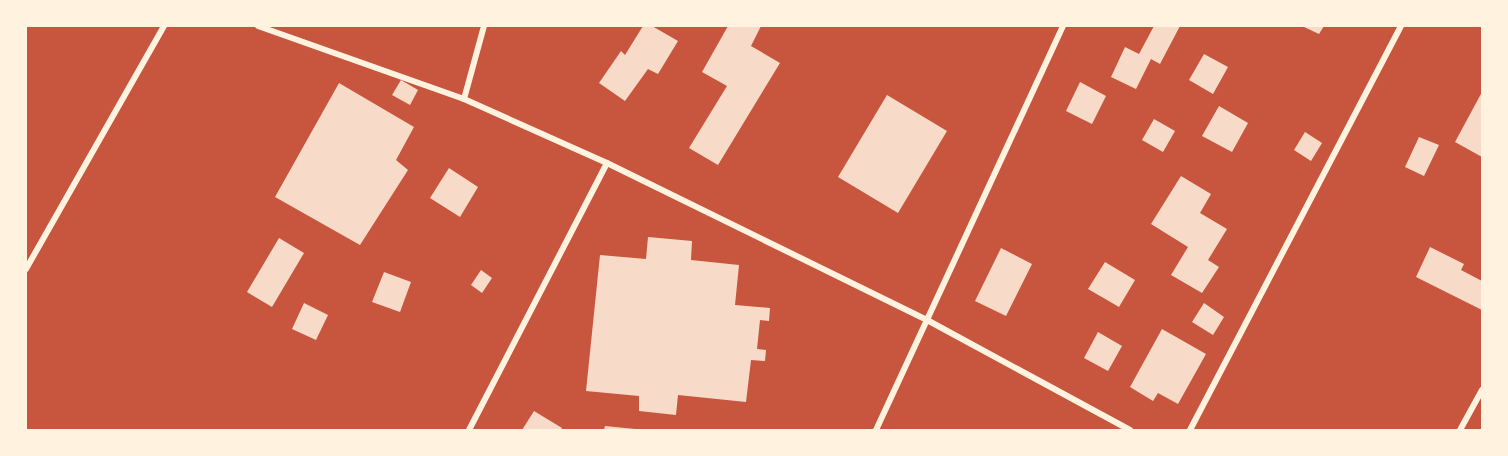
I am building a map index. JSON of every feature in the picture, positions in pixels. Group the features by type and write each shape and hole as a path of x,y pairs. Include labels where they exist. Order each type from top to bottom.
{"street":[{"path":"26,269 164,26"},
{"path":"258,26 464,99 607,163 927,320 1130,430"},
{"path":"464,99 484,26"},
{"path":"876,430 1063,26"},
{"path":"1190,430 1401,26"},
{"path":"469,430 607,163"},
{"path":"1460,430 1482,390"}],"building":[{"path":"643,26 652,26 678,41 658,74 648,69 625,101 599,83 621,51 625,55"},
{"path":"728,26 761,26 751,46 780,63 718,165 689,148 727,86 702,72"},
{"path":"1154,26 1180,26 1160,64 1151,59 1136,89 1111,77 1125,47 1139,54"},
{"path":"1302,26 1324,26 1319,34"},
{"path":"1204,54 1228,67 1213,94 1189,80"},
{"path":"401,80 418,90 410,105 392,95"},
{"path":"1080,82 1106,96 1092,124 1066,111"},
{"path":"339,83 414,127 396,160 408,170 360,245 275,197"},
{"path":"1482,92 1482,157 1455,142"},
{"path":"887,95 947,131 898,213 838,177"},
{"path":"1219,106 1248,123 1232,152 1202,136"},
{"path":"1154,119 1175,131 1163,152 1142,140"},
{"path":"1305,132 1322,143 1311,161 1294,150"},
{"path":"1419,137 1439,145 1424,176 1405,167"},
{"path":"449,168 478,187 460,217 430,198"},
{"path":"1181,176 1211,194 1200,213 1227,229 1208,260 1219,267 1202,293 1171,275 1188,247 1151,224"},
{"path":"648,237 692,241 691,260 739,265 735,305 770,308 769,321 760,320 757,349 766,350 765,361 751,360 746,402 678,395 676,415 639,411 639,396 586,391 600,255 646,259"},
{"path":"279,238 304,253 272,307 247,292"},
{"path":"1430,247 1464,264 1461,270 1482,281 1482,310 1416,277"},
{"path":"1001,248 1032,264 1006,316 975,301"},
{"path":"1105,262 1135,280 1119,307 1088,289"},
{"path":"481,270 492,278 482,293 471,285"},
{"path":"384,272 411,282 400,312 372,302"},
{"path":"304,303 328,315 316,340 292,329"},
{"path":"1204,303 1224,317 1213,335 1192,322"},
{"path":"1162,329 1206,354 1178,404 1158,393 1153,401 1130,387"},
{"path":"1098,332 1122,346 1108,371 1084,358"},
{"path":"534,411 562,428 561,430 522,430"},
{"path":"605,426 635,429 635,430 604,430"}]}
